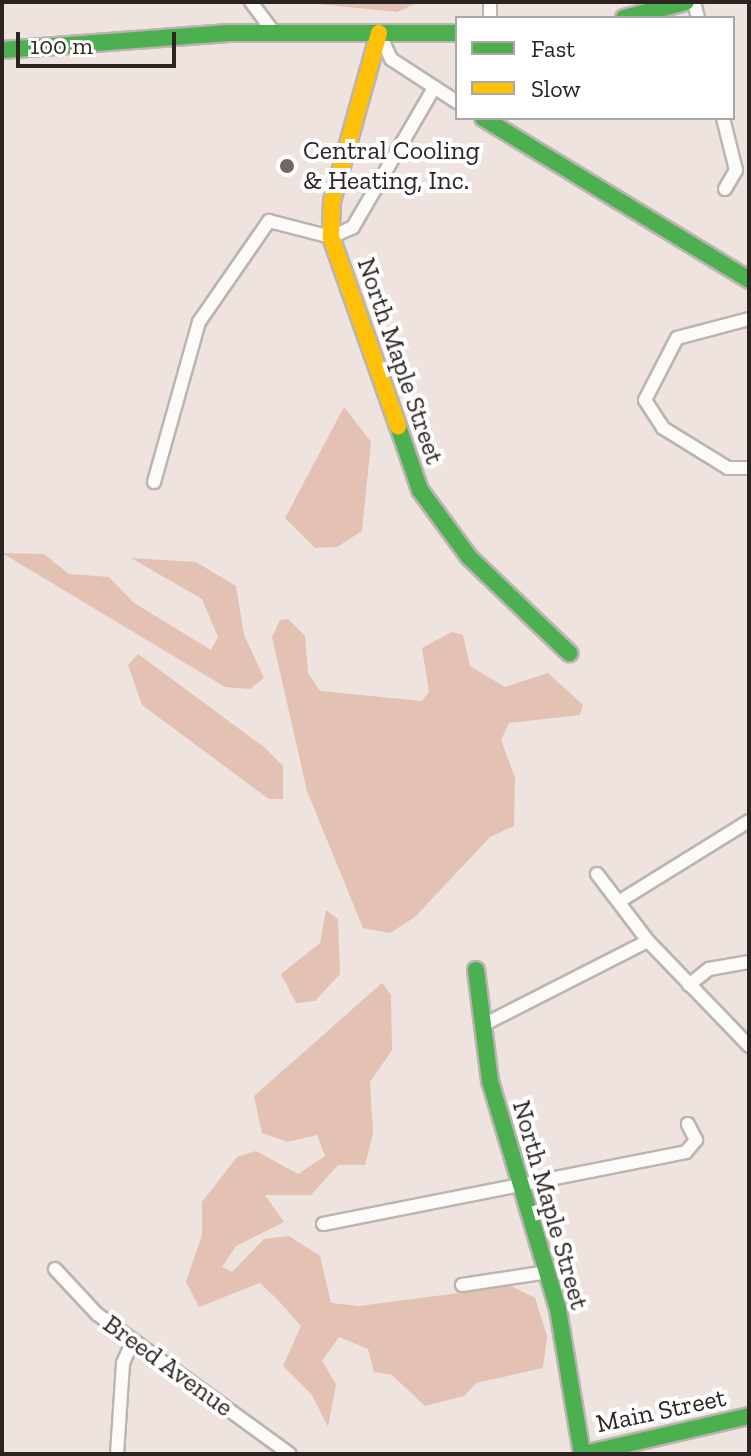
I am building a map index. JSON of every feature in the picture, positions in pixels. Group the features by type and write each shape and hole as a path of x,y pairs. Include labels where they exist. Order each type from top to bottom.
{"street":[{"path":"251,2 274,32"},
{"path":"632,16 686,2"},
{"path":"2,50 274,32 455,33"},
{"path":"379,33 391,59 455,101"},
{"name":"North Maple Street","path":"379,33 336,181 331,237 420,490 469,557 569,653"},
{"path":"154,482 199,322 269,221 331,237 367,212 434,88"},
{"path":"486,120 749,280"},
{"path":"724,120 736,170 725,189"},
{"path":"749,319 677,338 645,400 663,428 728,468 749,468"},
{"path":"620,901 749,821"},
{"path":"597,874 648,941 749,1046"},
{"path":"483,1025 648,941"},
{"path":"689,985 709,969 749,962"},
{"name":"North Maple Street","path":"476,970 492,1093 548,1272 583,1454"},
{"path":"323,1224 521,1190 686,1152 696,1140 688,1124"},
{"name":"Breed Avenue","path":"55,1269 133,1341 290,1454"},
{"path":"462,1285 548,1272"},
{"path":"117,1454 123,1363 133,1341"},
{"name":"Main Street","path":"583,1454 749,1416"}],"shaded area":[{"path":"299,2 419,2 397,12"},
{"path":"344,407 371,442 362,531 337,547 315,548 285,518"},
{"path":"2,553 44,554 69,574 109,577 134,603 211,650 218,637 202,599 131,558 196,562 236,586 244,635 264,678 250,689 225,687"},
{"path":"288,619 305,636 308,673 320,691 422,701 429,692 422,648 452,632 463,635 470,666 505,687 548,673 583,705 580,715 509,723 501,740 515,778 514,826 490,837 415,917 390,933 363,928 307,791 272,637 280,620"},
{"path":"138,654 265,748 283,766 283,799 269,799 142,705 128,665"},
{"path":"326,910 338,919 340,974 315,1001 296,1003 281,974 320,943"},
{"path":"382,983 391,995 392,1050 370,1082 373,1133 365,1165 338,1165 311,1195 265,1195 284,1222 236,1246 222,1267 232,1272 264,1239 289,1236 320,1256 331,1303 359,1306 511,1286 535,1298 547,1336 543,1368 476,1383 464,1396 425,1406 392,1375 374,1372 368,1349 339,1337 322,1361 336,1384 328,1427 312,1395 283,1366 301,1326 278,1300 260,1283 199,1307 186,1282 202,1235 202,1202 237,1157 256,1151 298,1174 325,1156 317,1135 288,1142 262,1133 254,1096"}],"traffic: fast":[{"path":"632,16 686,2"},
{"path":"2,50 228,33 455,33"},
{"path":"486,120 749,280"},
{"path":"398,426 420,490 469,557 569,653"},
{"path":"476,970 490,1081 558,1309 582,1454"},
{"path":"584,1454 749,1416"}],"traffic: slow":[{"path":"379,33 332,201 331,237 398,426"}],"place":[{"name":"Central Cooling & Heating, Inc.","path":"287,166"}]}
